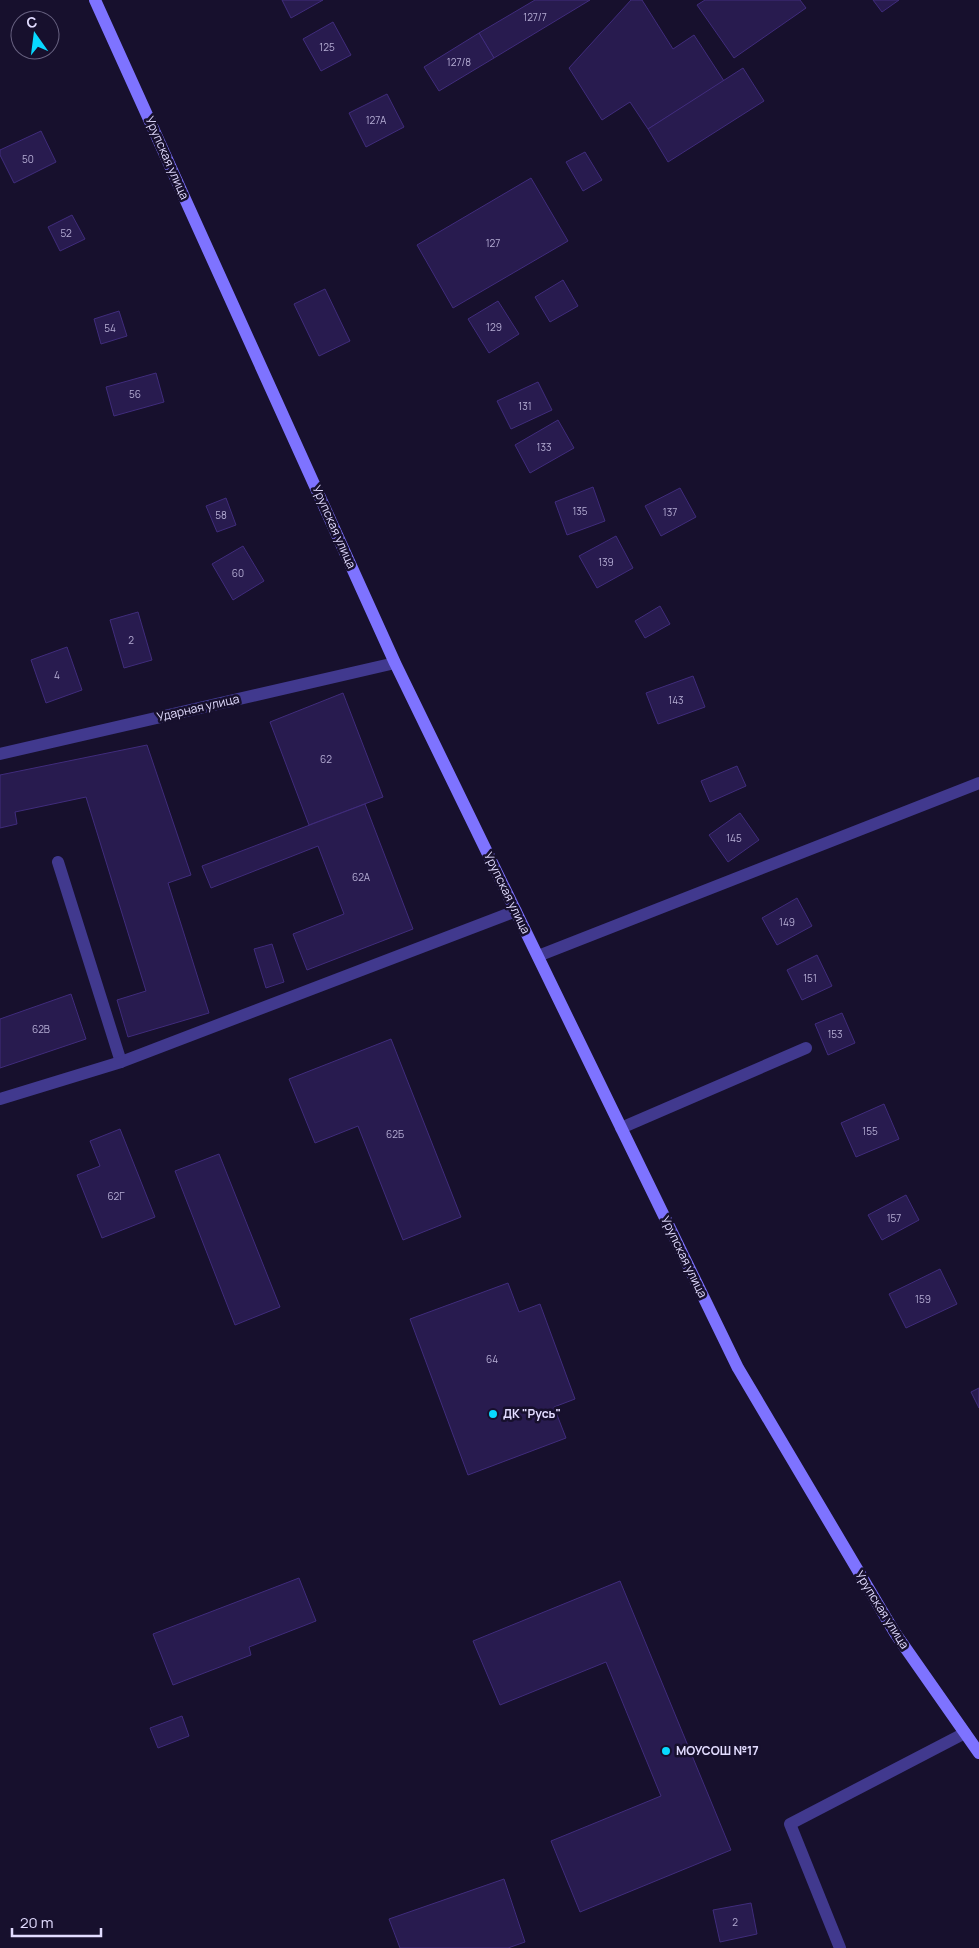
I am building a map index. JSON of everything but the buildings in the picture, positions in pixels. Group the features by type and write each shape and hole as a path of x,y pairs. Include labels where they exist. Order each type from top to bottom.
{"street":[{"name":"Урупская улица","path":"95,0 395,663 738,1368 895,1634 979,1753"},
{"name":"Ударная улица","path":"0,754 395,663"},
{"path":"538,956 979,783"},
{"path":"58,862 121,1062"},
{"path":"0,1099 121,1062 516,911"},
{"path":"621,1128 806,1048"},
{"path":"840,1948 790,1824 965,1733"}],"place":[{"name":"ДК \"Русь\"","path":"493,1414"},
{"name":"МОУСОШ №17","path":"666,1751"}]}
